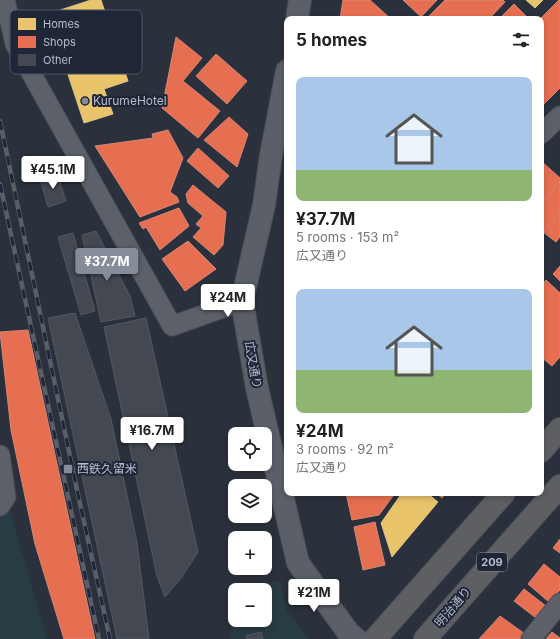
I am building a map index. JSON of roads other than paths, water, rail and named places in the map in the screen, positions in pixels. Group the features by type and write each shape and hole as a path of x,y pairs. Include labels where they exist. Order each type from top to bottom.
{"highway":[{"path":"544,448 560,429"},
{"name":"明治通り","path":"424,639 560,486"},
{"path":"375,639 501,496"}],"street":[{"path":"5,0 8,46"},
{"path":"297,16 300,0"},
{"path":"24,74 172,326 242,302"},
{"name":"広又通り","path":"284,87 271,155 264,205 242,302 257,388 298,563 348,632 356,639"},
{"path":"544,131 560,116"},
{"path":"0,455 6,497 0,506"},
{"path":"531,639 560,603"}],"railway":[{"path":"0,121 77,490 110,639"},
{"path":"0,184 99,639"}],"place":[{"name":"KurumeHotel","path":"85,101"},
{"name":"西鉄久留米","path":"68,469"}]}
